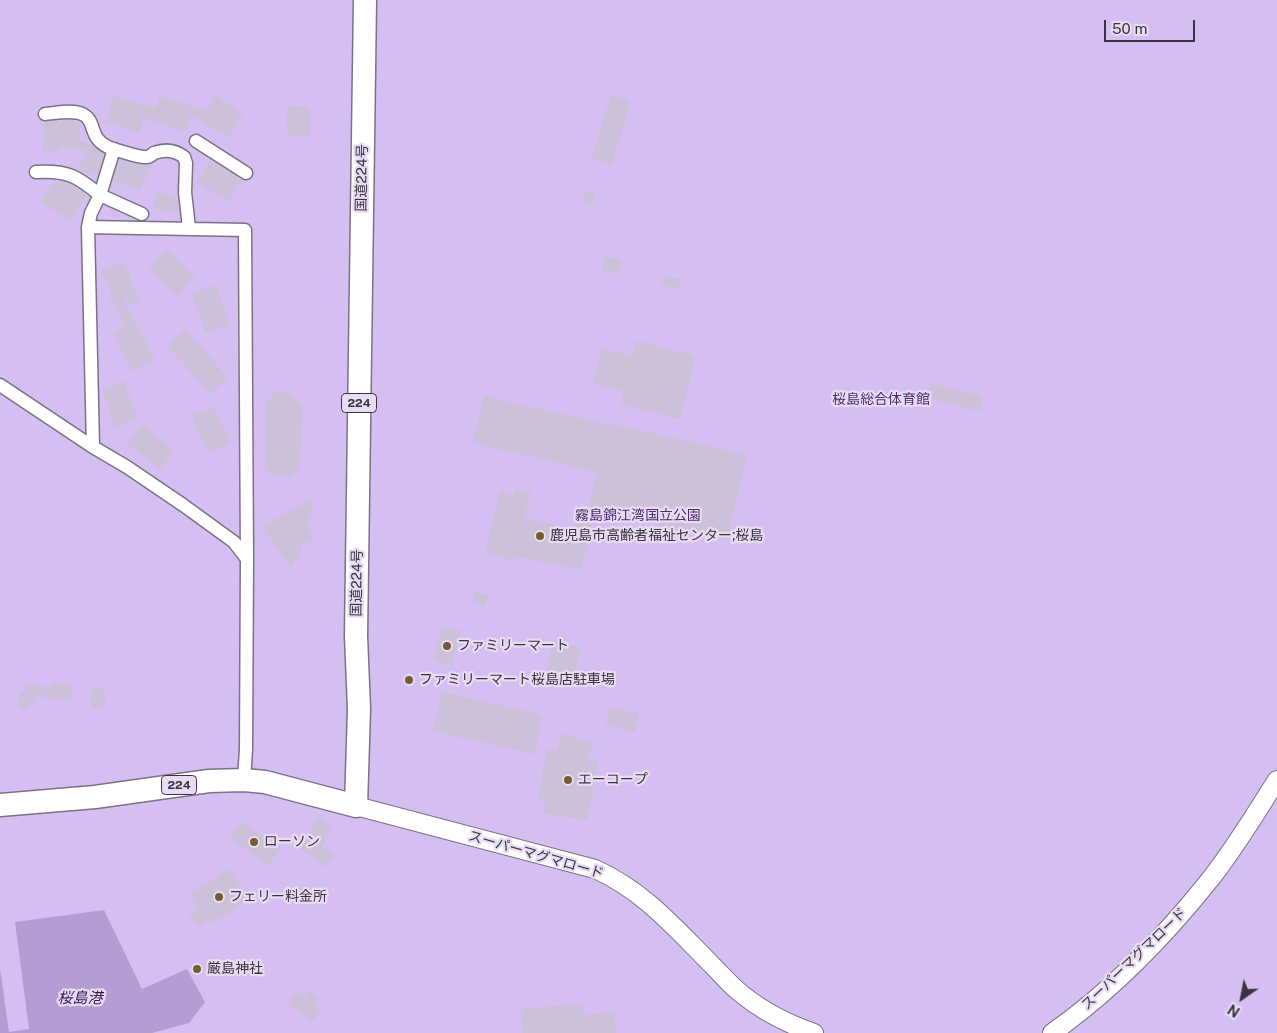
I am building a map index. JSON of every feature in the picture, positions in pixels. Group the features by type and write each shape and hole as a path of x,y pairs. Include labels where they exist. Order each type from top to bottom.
{"highway":[{"name":"国道224号","path":"356,806 359,709 356,636 365,0"},
{"name":"224","path":"0,804 244,780 265,782 356,806"}],"street":[{"path":"45,114 75,112 84,115 90,120 95,136 104,145 114,149 148,157 162,151 172,151 184,157 186,163 185,192 189,228"},
{"path":"186,163 198,142 246,173"},
{"path":"93,448 88,226 114,149"},
{"path":"36,172 58,172 73,176 100,195 142,214"},
{"path":"88,226 245,230 247,559 246,749 244,780"},
{"path":"0,384 234,542 247,559"},
{"name":"スーパーマグマロード","path":"1052,1033 1093,1002 1165,933 1210,881 1277,780"},
{"name":"スーパーマグマロード","path":"356,806 595,869 614,878 637,893 660,912 742,994 766,1012 814,1033"}],"green space":[{"name":"霧島錦江湾国立公園","path":"0,0 1277,0 1277,1033 0,1033"}],"water":[{"name":"桜島港","path":"104,910 142,989 187,969 205,1002 189,1023 152,1033 0,1033 0,968 9,1032 29,1029 15,922"}],"building":[{"path":"611,95 631,101 612,164 592,158"},
{"path":"114,96 156,108 160,96 207,111 216,96 243,113 228,138 191,115 186,132 143,119 139,133 106,122"},
{"path":"287,106 310,107 310,136 287,135"},
{"path":"63,120 80,122 79,140 92,145 104,154 98,174 94,172 92,176 78,170 86,150 59,148 58,152 43,152 44,122 63,122"},
{"path":"119,159 152,165 140,191 113,180"},
{"path":"210,160 242,180 229,201 197,182"},
{"path":"55,180 68,183 87,195 71,221 41,203"},
{"path":"586,190 595,193 591,206 582,204"},
{"path":"156,192 177,198 179,208 177,214 153,208"},
{"path":"166,249 195,278 178,296 149,267"},
{"path":"605,257 622,260 619,274 602,271"},
{"path":"123,262 140,301 132,305 126,298 123,300 155,359 132,371 112,333 125,326 109,296 112,294 101,272"},
{"path":"663,276 680,279 678,289 661,285"},
{"path":"216,285 230,325 206,333 192,293"},
{"path":"186,330 228,378 210,393 168,346"},
{"path":"636,341 695,356 680,419 621,405 624,391 593,384 601,349 633,356"},
{"path":"123,381 138,419 116,428 102,389"},
{"path":"930,383 983,396 980,411 927,398"},
{"path":"275,392 289,392 302,405 300,470 288,477 277,477 265,468 265,404"},
{"path":"484,396 747,455 727,540 589,509 597,472 473,443"},
{"path":"214,407 230,442 210,452 198,432 192,415"},
{"path":"141,425 174,450 160,469 127,444"},
{"name":"鹿児島市高齢者福祉センター;桜島","path":"515,489 531,492 524,518 574,529 577,519 593,523 581,570 515,556 514,560 485,554 500,492 513,496"},
{"path":"314,498 311,509 313,513 309,515 311,521 306,524 314,540 300,546 302,551 297,553 300,559 295,561 291,568 262,526"},
{"path":"475,592 488,595 485,606 472,603"},
{"name":"ファミリーマート","path":"442,625 460,630 452,666 433,661"},
{"path":"553,641 580,646 573,681 546,676"},
{"path":"52,682 72,685 70,701 35,696 34,702 29,701 29,709 18,708 20,691 26,692 27,684 51,688"},
{"path":"103,688 106,706 92,709 89,690"},
{"path":"442,692 543,715 534,754 433,731"},
{"path":"610,707 639,714 635,732 606,725"},
{"path":"561,734 593,742 588,759 598,760 587,820 543,813 546,800 538,798 547,750 557,751"},
{"path":"317,817 333,827 321,846 334,855 326,867 300,849 313,829 311,827"},
{"path":"241,822 281,848 269,865 230,839"},
{"name":"フェリー料金所","path":"229,869 249,900 212,923 209,919 197,927 189,914 199,908 190,893"},
{"path":"308,991 319,997 315,1004 321,1008 313,1021 288,1005 297,992 305,997"},
{"path":"583,1004 584,1015 614,1013 616,1033 523,1033 521,1009"}],"place":[{"name":"鹿児島市高齢者福祉センター;桜島","path":"540,536"},
{"name":"ファミリーマート","path":"447,646"},
{"name":"ファミリーマート桜島店駐車場","path":"409,680"},
{"name":"エーコープ","path":"568,780"},
{"name":"ローソン","path":"254,842"},
{"name":"フェリー料金所","path":"219,897"},
{"name":"厳島神社","path":"197,969"}],"park label":[{"name":"桜島総合体育館","path":"881,400"}]}
